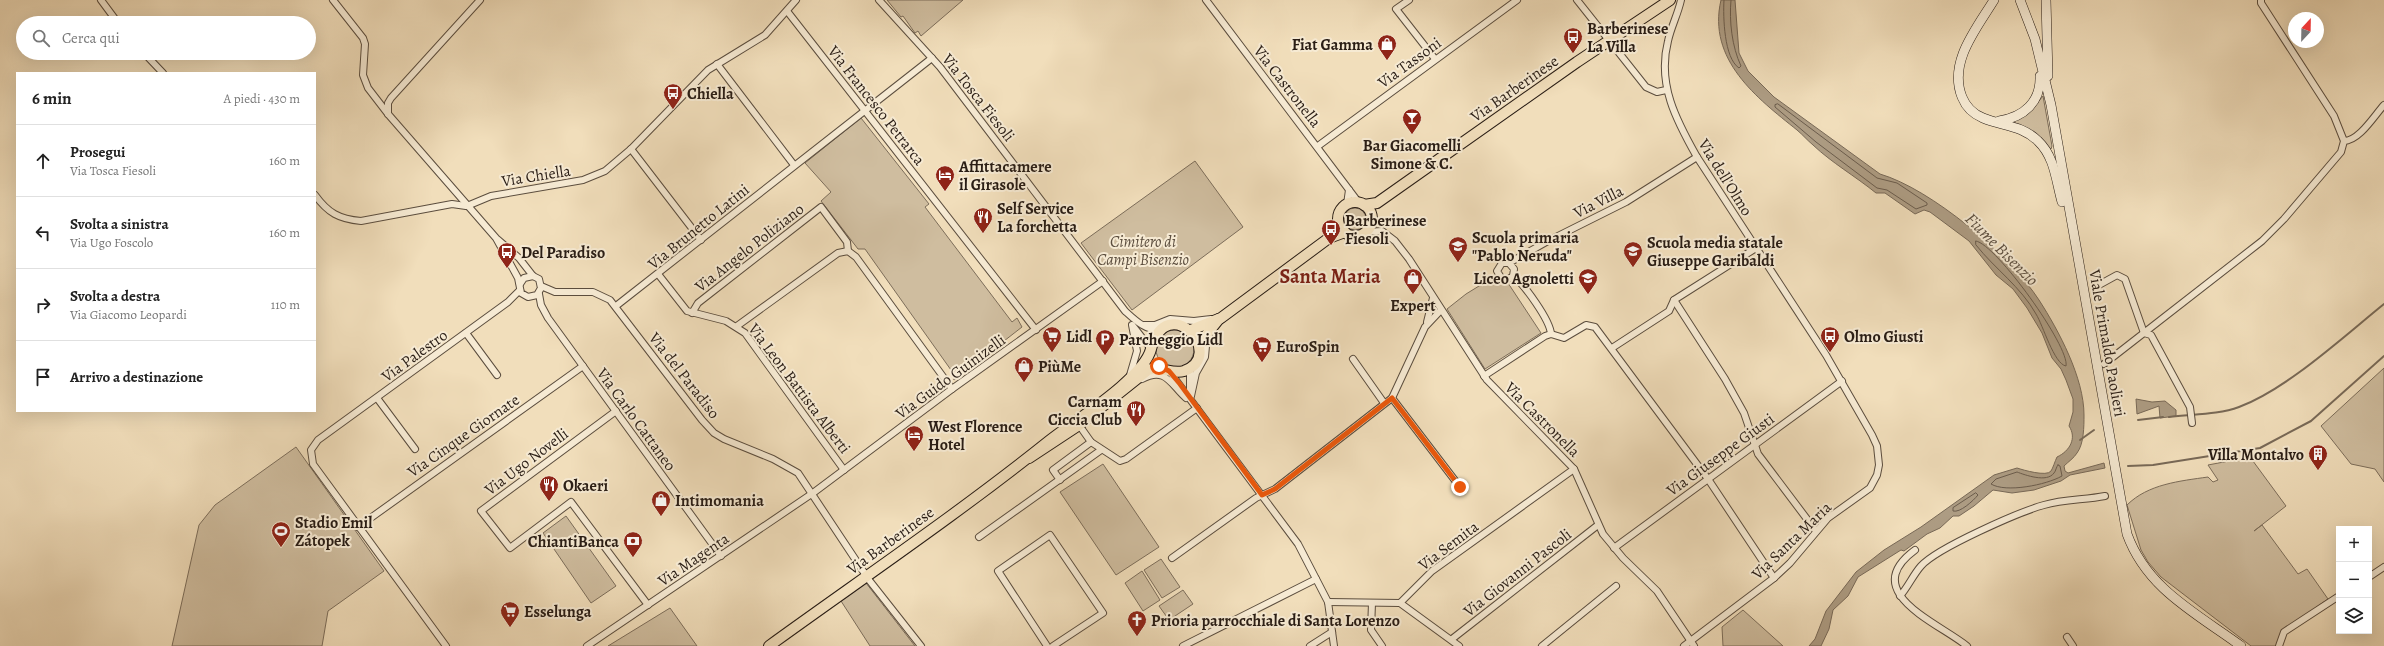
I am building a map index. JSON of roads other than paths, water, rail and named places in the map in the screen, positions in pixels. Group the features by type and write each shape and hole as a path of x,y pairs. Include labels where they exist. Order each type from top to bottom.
{"main road":[{"name":"Via Barberinese","path":"1365,232 1371,224 1371,215 1377,203 1608,40 1670,0"},
{"path":"1994,0 1966,45 1958,77 1961,95 1970,110 1982,118 2019,128 2033,136 2043,147 2052,164 2064,212 2073,236"},
{"name":"Viale Primaldo Paolieri","path":"2020,0 2040,54 2049,97 2127,534 2138,560 2158,585 2241,646"},
{"path":"2046,0 2049,97"},
{"path":"1996,122 2021,114 2033,104 2040,85 2040,54"},
{"name":"Via Barberinese","path":"1347,204 1377,203"},
{"path":"1347,204 1339,213 1339,223 1345,232 1356,236 1365,232"},
{"path":"1362,204 1371,215"},
{"path":"1329,238 1339,223"},
{"path":"1199,344 1221,318 1329,238 1345,232"},
{"path":"1191,330 1221,318"},
{"path":"1160,330 1174,324 1191,330 1199,344 1198,358 1190,368"},
{"name":"Via Barberinese","path":"1029,458 1079,425 1127,385 1140,368 1151,349 1154,338 1160,330"},
{"path":"1151,349 1155,361 1166,370"},
{"name":"Via Barberinese","path":"769,646 1148,370 1156,368 1178,372 1190,368"}],"street":[{"path":"101,0 113,16"},
{"path":"333,0 363,38 365,44 363,75 368,88 388,114 467,206 496,238 519,258 533,276 539,279 541,286 539,294 531,298 525,296 520,287 516,274 496,238"},
{"path":"388,114 388,104 391,98 480,0"},
{"name":"Via Chiella","path":"467,206 491,196 550,187 595,176 617,162 631,149 699,78 717,64 755,43 774,27 796,0"},
{"name":"Via Tosca Fiesoli","path":"879,0 932,58 1103,281 1151,349"},
{"path":"1408,0 1396,9 1435,59"},
{"name":"Via Tassoni","path":"1318,146 1517,0"},
{"path":"1577,0 1649,90 1657,92 1666,90"},
{"name":"Via dell'Olmo","path":"1681,0 1666,48 1664,65 1666,90 1677,121 1696,157 1842,381 1872,435 1879,456"},
{"path":"2104,364 2262,241 2284,219 2341,152 2344,142 2334,116 2290,50 2261,3 2261,0"},
{"name":"Via Castronella","path":"1208,1 1318,146 1349,190 1362,204"},
{"name":"Via Francesco Petrarca","path":"787,11 1036,330"},
{"name":"Via Brunetto Latini","path":"616,306 932,58"},
{"path":"151,60 163,72"},
{"path":"717,64 794,165"},
{"path":"2344,142 2350,141 2357,135 2384,105"},
{"path":"631,149 700,240"},
{"name":"Via Villa","path":"1513,276 1505,280 1497,274 1500,264 1509,263 1548,241 1626,202 1696,157"},
{"path":"1347,204 1349,190"},
{"path":"316,196 332,214 350,220 361,221 452,204 467,206"},
{"name":"Via Angelo Poliziano","path":"692,313 698,303 821,207 847,242 848,251"},
{"name":"Via Castronella","path":"1365,232 1382,231 1395,241 1409,259 1484,376 1500,395 1574,469 1584,487 1598,525 1614,548 1654,588 1692,644"},
{"path":"1612,348 1669,311 1674,300 1756,248"},
{"path":"738,326 838,253 848,251 856,257 952,389"},
{"path":"1509,263 1514,269 1513,276 1522,283 1549,325 1550,334"},
{"path":"658,274 683,307 692,313"},
{"path":"2097,286 2117,275 2125,280 2144,333"},
{"path":"520,287 524,278 533,276"},
{"name":"Via Guido Guinizelli","path":"813,493 952,389 1103,281"},
{"name":"Via del Paradiso","path":"541,286 555,292 592,292 605,296 616,306 702,420 714,433 791,468 800,475 866,575 921,646"},
{"name":"Via Palestro","path":"509,302 520,287"},
{"name":"Via Carlo Cattaneo","path":"539,294 541,305 548,318 721,556"},
{"name":"Via Palestro","path":"358,526 313,464 311,450 318,440 509,302 525,296"},
{"path":"1172,558 1256,498 1275,489 1392,398 1425,328 1433,298"},
{"path":"1674,300 1729,386 1744,413 1758,454 1816,531"},
{"path":"1425,328 1441,310"},
{"name":"Via Tosca Fiesoli","path":"1125,311 1140,324 1149,329 1160,330"},
{"name":"Via Leon Battista Alberti","path":"692,313 714,317 738,326 745,333 844,470"},
{"path":"1140,324 1155,325 1172,319 1194,321 1221,318"},
{"name":"Via Tosca Fiesoli","path":"1127,385 1136,356 1132,324"},
{"path":"1484,376 1550,334 1564,338 1590,325 1598,330 1708,479 1774,578"},
{"name":"Via Palestro","path":"466,333 497,375"},
{"path":"2144,333 2151,335 2190,407 2192,423"},
{"path":"1191,398 1196,373 1205,357 1207,334"},
{"path":"1353,359 1384,403"},
{"name":"Via Cinque Giornate","path":"358,526 583,366"},
{"path":"1190,368 1191,398"},
{"path":"1166,370 1191,398 1298,544 1328,602 1334,646"},
{"path":"1127,385 1148,376 1161,375 1167,378 1191,398"},
{"name":"Via Giuseppe Giusti","path":"1614,548 1842,381"},
{"name":"Via Palestro","path":"377,398 414,449"},
{"path":"1392,398 1460,487"},
{"path":"1079,425 1091,442 1117,460 1123,461 1197,408"},
{"name":"Via Ugo Novelli","path":"616,411 481,511 510,548 571,502 648,605"},
{"path":"1060,480 1053,470 1091,442"},
{"path":"979,537 1101,450"},
{"name":"Via Santa Maria","path":"1684,646 1692,644 1774,578 1790,563 1816,531 1832,515 1870,488 1878,471 1879,456"},
{"name":"Via Semita","path":"1400,604 1432,571 1574,469"},
{"name":"Via Magenta","path":"587,646 813,493"},
{"path":"1900,596 1909,586 1920,566 1932,556 1980,532 2044,505 2105,496"},
{"name":"Via Giovanni Pascoli","path":"1452,639 1598,525"},
{"path":"358,526 446,646"},
{"path":"1047,646 998,572 1050,535 1103,613 1053,646"},
{"path":"1915,550 1900,563 1894,575 1896,589 1900,596 1915,611 1967,646"},
{"path":"2372,575 2384,567"},
{"path":"1183,646 1316,578"},
{"path":"1542,646 1616,586"},
{"path":"2279,646 2284,632 2336,598"},
{"path":"1328,602 1400,604 1452,639 1459,646"},
{"path":"1372,603 1371,630 1382,646"},
{"path":"1310,646 1332,632"},
{"path":"2067,637 2073,646"}],"water":[{"name":"Fiume Bisenzio","path":"1721,0 1735,0 1739,53 1748,71 1774,97 1880,174 1900,182 1945,209 1989,244 2026,282 2047,312 2062,340 2080,386 2084,415 2083,435 2081,445 2076,455 2064,466 2065,471 2068,473 2104,463 2105,468 2070,475 2061,481 2034,490 2012,493 1993,490 1959,516 1953,516 1940,528 1927,534 1904,551 1901,550 1858,577 1848,596 1833,610 1829,629 1821,646 1809,646 1815,639 1826,611 1856,572 1884,550 1921,527 1994,475 2017,468 2040,473 2049,473 2057,457 2069,448 2071,444 2072,435 2069,426 2073,412 2073,399 2061,369 2052,358 2042,333 2027,308 2013,289 1996,275 1969,241 1930,212 1924,210 1915,214 1885,193 1876,193 1820,152 1752,91 1739,76 1728,59 1721,41 1719,22"},
{"path":"2136,399 2152,402 2165,401 2176,410 2176,416 2160,418 2159,406 2137,414"}],"waterway":[{"path":"2169,417 2222,412 2231,410 2257,399 2276,388 2314,361 2384,304"},
{"path":"2128,466 2153,465 2260,448 2311,421 2384,356"},
{"path":"2138,420 2163,417"},
{"path":"2080,440 2094,430"}],"place":[{"name":"Barberinese La Villa","path":"1573,54"},
{"name":"Fiat Gamma","path":"1387,61"},
{"name":"Chiella","path":"673,110"},
{"name":"Bar Giacomelli Simone & C.","path":"1412,135"},
{"name":"Affittacamere il Girasole","path":"945,192"},
{"name":"Self Service La forchetta","path":"983,234"},
{"name":"Barberinese Fiesoli","path":"1331,246"},
{"name":"Scuola primaria \"Pablo Neruda\"","path":"1458,263"},
{"name":"Scuola media statale Giuseppe Garibaldi","path":"1633,268"},
{"name":"Del Paradiso","path":"507,269"},
{"name":"Expert","path":"1413,295"},
{"name":"Liceo Agnoletti","path":"1588,295"},
{"name":"Lidl","path":"1052,353"},
{"name":"Olmo Giusti","path":"1830,353"},
{"name":"Parcheggio Lidl","path":"1105,356"},
{"name":"EuroSpin","path":"1262,363"},
{"name":"PiùMe","path":"1024,383"},
{"name":"Carnam Ciccia Club","path":"1136,427"},
{"name":"West Florence Hotel","path":"914,452"},
{"name":"Villa Montalvo","path":"2318,471"},
{"name":"Okaeri","path":"549,502"},
{"name":"Intimomania","path":"661,517"},
{"name":"Stadio Emil Zátopek","path":"281,548"},
{"name":"ChiantiBanca","path":"633,558"},
{"name":"Esselunga","path":"510,628"},
{"name":"Prioria parrocchiale di Santa Lorenzo","path":"1137,637"}],"district":[{"name":"Santa Maria","path":"1330,276"}],"park label":[{"name":"Cimitero di Campi Bisenzio","path":"1143,250"}]}
